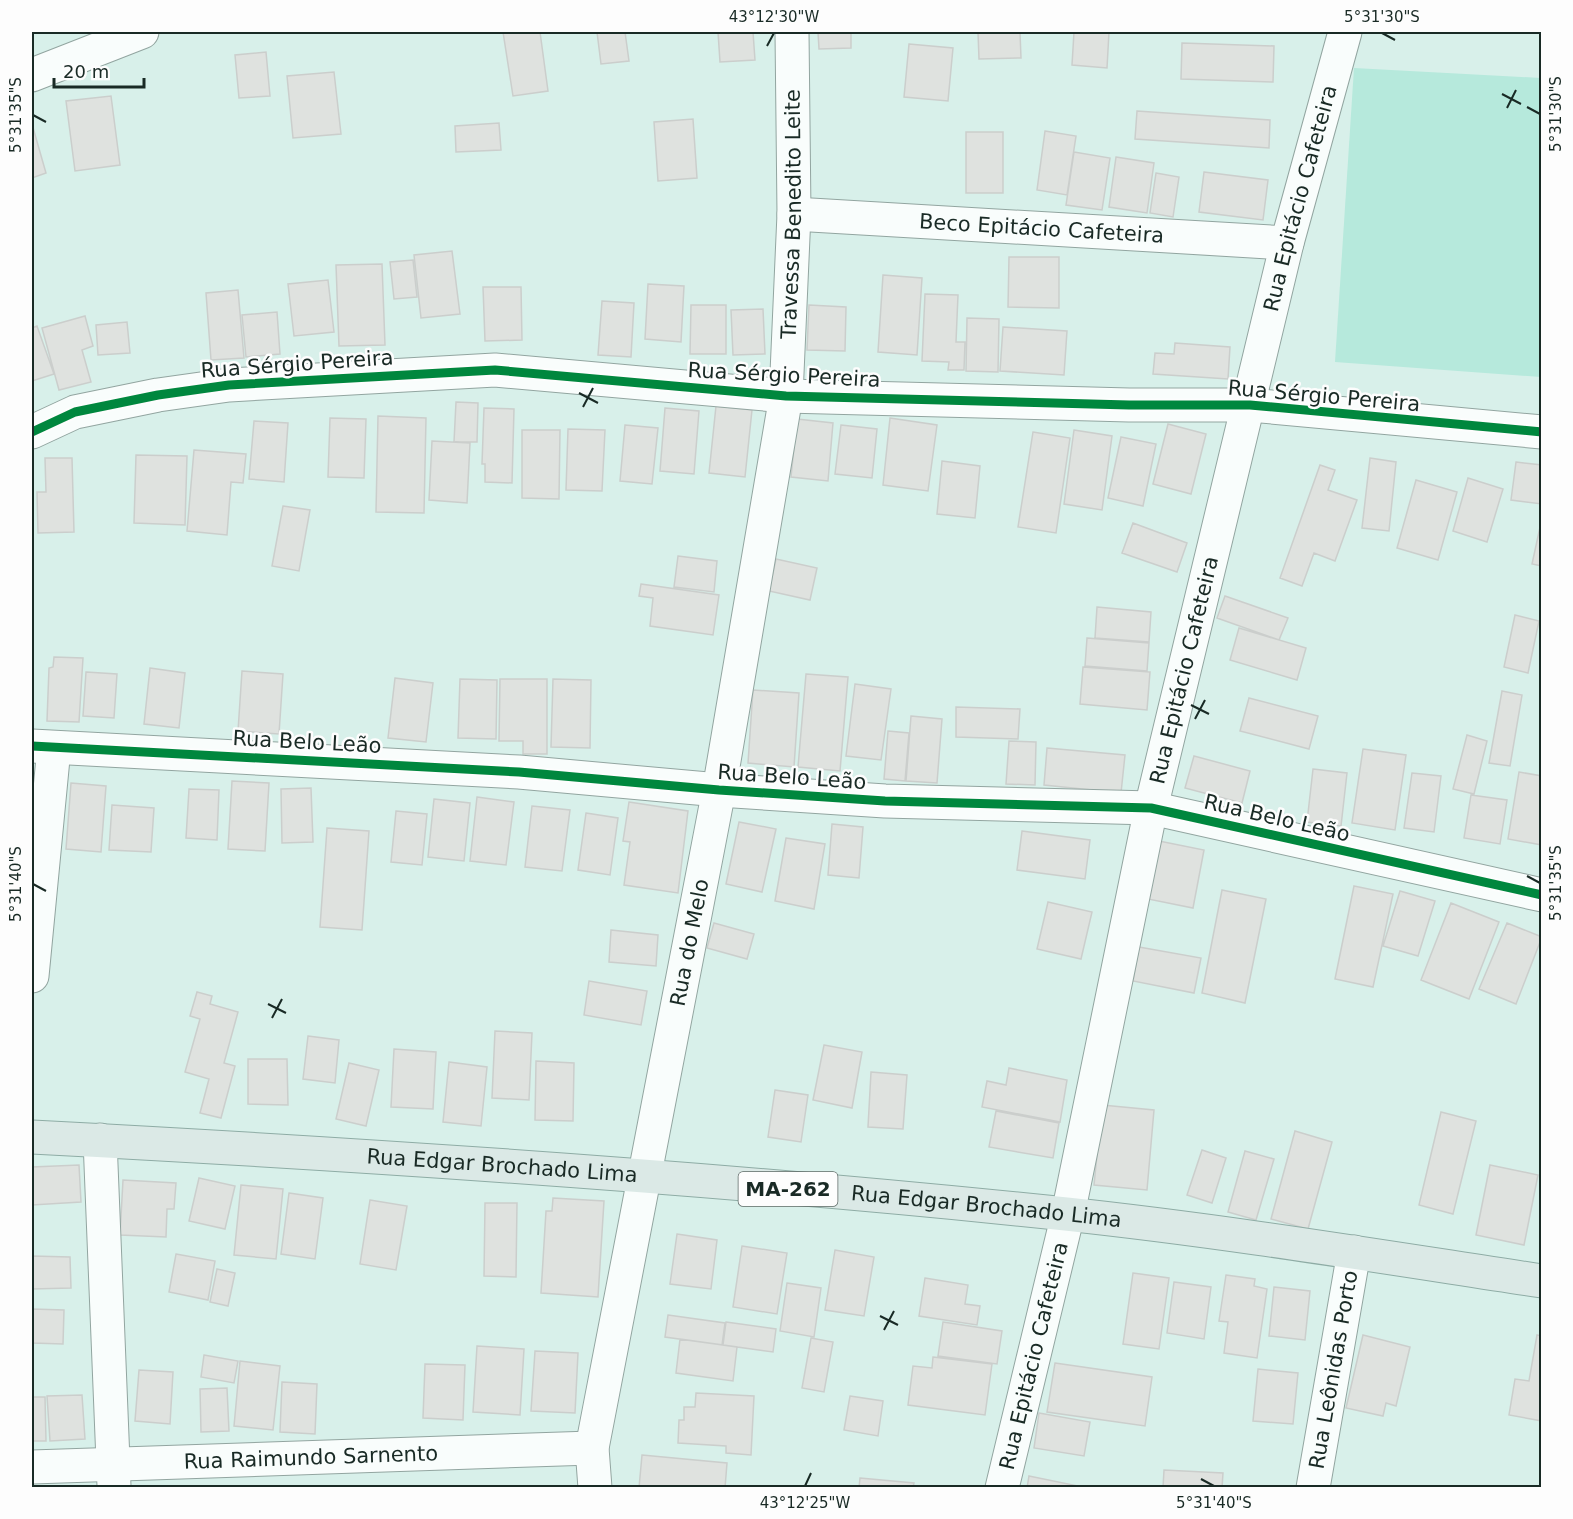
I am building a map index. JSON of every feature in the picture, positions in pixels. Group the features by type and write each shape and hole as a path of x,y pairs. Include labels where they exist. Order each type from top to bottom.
{"main road":[{"name":"Rua Edgar Brochado Lima","path":"32,1137 642,1176 1068,1214 1354,1252 1542,1281"}],"street":[{"path":"32,75 142,32"},
{"name":"Travessa Benedito Leite","path":"786,396 794,214 792,32"},
{"name":"Rua Epitácio Cafeteira","path":"1002,1488 1068,1214 1151,808 1250,405 1287,243 1345,32"},
{"name":"Beco Epitácio Cafeteira","path":"794,214 1287,243"},
{"name":"Rua Sérgio Pereira","path":"32,432 75,412 158,394 219,386 495,370 786,396 1129,405 1250,405 1542,432"},
{"name":"Rua do Melo","path":"595,1488 592,1448 642,1176 719,790 786,396"},
{"path":"32,976 43,747"},
{"name":"Rua Belo Leão","path":"43,747 519,772 719,790 885,801 1151,808 1542,895"},
{"path":"100,1140 114,1477"},
{"name":"Rua Leônidas Porto","path":"1313,1488 1354,1252"},
{"name":"Rua Raimundo Sarnento","path":"32,1467 114,1477 592,1448"}],"green space":[{"path":"1354,68 1541,78 1541,377 1335,362"}],"building":[{"path":"503,32 540,32 548,91 513,96"},
{"path":"597,32 625,32 629,61 601,64"},
{"path":"718,32 753,32 755,60 720,62"},
{"path":"818,32 851,32 851,48 819,49"},
{"path":"978,32 1020,32 1021,58 979,59"},
{"path":"1074,32 1109,32 1107,68 1072,65"},
{"path":"1182,43 1274,46 1273,82 1181,79"},
{"path":"909,44 953,48 948,101 904,97"},
{"path":"266,52 270,96 239,98 235,55"},
{"path":"334,72 341,134 293,138 287,76"},
{"path":"111,96 120,165 75,171 66,101"},
{"path":"1137,111 1270,120 1269,148 1135,139"},
{"path":"693,119 697,178 658,181 654,122"},
{"path":"499,123 501,150 456,152 455,126"},
{"path":"32,124 46,173 32,178"},
{"path":"1045,131 1076,136 1067,195 1037,190"},
{"path":"966,132 1003,132 1003,193 966,193"},
{"path":"1074,152 1110,158 1102,210 1066,205"},
{"path":"1116,157 1154,163 1147,213 1109,207"},
{"path":"1204,172 1268,180 1263,220 1199,212"},
{"path":"1156,173 1179,177 1173,217 1150,213"},
{"path":"452,251 460,314 421,318 414,255"},
{"path":"1009,257 1059,257 1059,308 1008,307"},
{"path":"413,260 417,297 394,299 390,262"},
{"path":"382,264 385,345 339,346 336,265"},
{"path":"883,275 922,278 917,355 878,352"},
{"path":"328,280 334,332 294,336 288,284"},
{"path":"648,284 684,286 681,342 645,339"},
{"path":"483,287 521,287 522,340 485,341"},
{"path":"238,290 244,358 211,360 206,293"},
{"path":"925,294 958,295 956,342 965,342 964,370 948,370 949,362 922,361"},
{"path":"602,301 634,303 631,357 598,355"},
{"path":"691,305 726,305 726,354 690,354"},
{"path":"809,305 846,307 845,351 807,350"},
{"path":"763,309 765,354 733,355 731,310"},
{"path":"277,312 280,354 246,357 242,315"},
{"path":"85,316 93,346 82,350 91,382 59,390 42,328"},
{"path":"967,318 999,319 998,372 966,371"},
{"path":"127,322 130,353 98,355 96,325"},
{"path":"37,326 54,374 32,381 32,328"},
{"path":"1003,327 1067,331 1064,375 1000,371"},
{"path":"1175,343 1230,347 1228,379 1153,374 1155,353 1174,354"},
{"path":"456,402 478,403 477,442 454,442"},
{"path":"716,406 752,410 745,477 709,473"},
{"path":"484,408 514,409 512,483 485,482 485,464 482,464"},
{"path":"665,408 699,411 694,474 660,471"},
{"path":"378,416 426,418 424,513 376,512"},
{"path":"330,418 366,419 364,478 328,477"},
{"path":"890,418 937,425 928,491 883,485"},
{"path":"797,419 833,423 828,481 791,477"},
{"path":"254,421 288,423 284,482 249,479"},
{"path":"1168,424 1206,434 1191,494 1153,484"},
{"path":"625,425 658,428 652,484 620,481"},
{"path":"841,425 877,429 872,478 835,474"},
{"path":"568,429 605,430 602,491 566,490"},
{"path":"522,430 560,430 559,499 522,498"},
{"path":"1074,430 1112,436 1102,510 1064,504"},
{"path":"1033,432 1070,438 1056,533 1018,527"},
{"path":"1121,437 1156,444 1143,506 1108,498"},
{"path":"432,441 470,443 467,503 429,500"},
{"path":"194,450 246,454 243,483 231,482 227,535 187,531"},
{"path":"136,455 187,456 185,525 134,523"},
{"path":"45,458 72,458 74,532 38,533 37,492 46,492"},
{"path":"1370,458 1396,462 1389,531 1362,528"},
{"path":"942,461 980,466 975,518 937,514"},
{"path":"1516,462 1542,465 1542,504 1511,500"},
{"path":"1320,465 1335,470 1328,490 1357,500 1335,561 1314,553 1302,586 1280,578"},
{"path":"1468,478 1503,489 1487,542 1453,531"},
{"path":"1416,480 1457,492 1438,560 1397,548"},
{"path":"283,506 310,510 299,571 272,566"},
{"path":"1542,518 1542,566 1532,564"},
{"path":"1133,523 1187,543 1177,572 1122,553"},
{"path":"678,556 717,561 714,592 674,587"},
{"path":"776,559 817,568 810,600 769,591"},
{"path":"641,584 719,595 713,635 650,626 653,598 639,596"},
{"path":"1225,596 1288,618 1279,640 1217,618"},
{"path":"1097,607 1151,612 1149,642 1095,638"},
{"path":"1515,615 1539,621 1528,673 1504,667"},
{"path":"1239,628 1306,648 1297,680 1230,660"},
{"path":"1087,638 1149,643 1147,671 1085,666"},
{"path":"54,657 83,658 79,722 47,721 49,668 53,667"},
{"path":"1083,667 1150,672 1147,710 1080,704"},
{"path":"150,668 185,673 179,728 144,724"},
{"path":"242,671 283,674 279,734 238,731"},
{"path":"86,672 117,674 114,718 83,716"},
{"path":"806,674 848,677 840,771 798,767"},
{"path":"395,678 433,683 426,742 388,738"},
{"path":"460,679 497,680 496,739 458,738"},
{"path":"500,679 547,679 547,754 523,754 523,741 499,741"},
{"path":"553,679 591,680 590,748 551,747"},
{"path":"855,684 891,689 881,760 846,756"},
{"path":"753,690 799,693 794,767 748,763"},
{"path":"1502,691 1522,695 1510,766 1489,763"},
{"path":"1249,698 1318,716 1309,749 1240,731"},
{"path":"956,707 1020,709 1018,739 956,737"},
{"path":"911,716 942,719 937,783 906,781"},
{"path":"888,731 909,733 905,781 884,779"},
{"path":"1467,735 1487,741 1474,794 1453,789"},
{"path":"1009,741 1036,742 1035,785 1006,784"},
{"path":"1047,748 1125,755 1121,793 1044,785"},
{"path":"1363,749 1406,755 1395,830 1352,823"},
{"path":"1194,756 1250,771 1242,803 1185,788"},
{"path":"1313,769 1347,773 1341,826 1307,822"},
{"path":"1519,772 1542,776 1542,845 1508,839"},
{"path":"1412,773 1441,776 1434,832 1404,828"},
{"path":"232,781 269,783 265,851 228,849"},
{"path":"71,783 106,786 101,852 66,849"},
{"path":"311,788 313,842 282,843 281,789"},
{"path":"189,789 219,790 217,840 186,838"},
{"path":"1471,795 1507,800 1500,844 1464,838"},
{"path":"477,797 514,802 506,865 470,861"},
{"path":"434,799 470,803 464,861 428,857"},
{"path":"629,802 688,811 678,893 624,885 630,842 623,841"},
{"path":"112,805 154,808 151,852 109,850"},
{"path":"532,806 570,810 562,871 525,867"},
{"path":"396,811 427,814 422,865 391,862"},
{"path":"586,813 618,818 610,875 578,870"},
{"path":"739,822 776,829 762,892 726,884"},
{"path":"832,824 863,827 859,878 828,875"},
{"path":"327,828 369,831 362,930 320,927"},
{"path":"1022,831 1090,840 1085,879 1017,870"},
{"path":"786,838 825,844 814,909 775,901"},
{"path":"1159,841 1204,850 1193,908 1148,899"},
{"path":"1354,886 1393,894 1373,987 1335,979"},
{"path":"1222,890 1266,899 1245,1003 1202,993"},
{"path":"1400,891 1435,901 1418,956 1383,946"},
{"path":"1048,902 1092,912 1081,959 1037,949"},
{"path":"1451,903 1499,922 1469,999 1421,980"},
{"path":"714,923 754,934 747,959 707,948"},
{"path":"1507,923 1542,937 1516,1004 1479,989"},
{"path":"611,930 658,935 656,966 609,962"},
{"path":"1139,947 1201,958 1194,993 1133,981"},
{"path":"589,981 647,991 641,1025 584,1015"},
{"path":"197,992 212,996 210,1004 238,1012 224,1063 235,1066 221,1118 200,1113 209,1079 185,1072 200,1019 190,1016"},
{"path":"495,1031 532,1033 529,1100 492,1098"},
{"path":"308,1036 339,1040 335,1083 303,1079"},
{"path":"824,1045 862,1052 852,1108 813,1100"},
{"path":"394,1049 436,1052 433,1109 391,1107"},
{"path":"248,1059 287,1059 288,1105 248,1104"},
{"path":"536,1061 574,1063 573,1121 535,1120"},
{"path":"449,1062 487,1067 481,1126 443,1122"},
{"path":"349,1063 379,1070 366,1126 336,1119"},
{"path":"1009,1068 1067,1080 1060,1122 982,1107 987,1081 1006,1085"},
{"path":"871,1072 907,1075 903,1129 868,1127"},
{"path":"775,1090 808,1095 801,1142 768,1137"},
{"path":"1102,1105 1154,1110 1147,1190 1094,1185"},
{"path":"996,1111 1059,1123 1053,1158 989,1147"},
{"path":"1441,1112 1476,1121 1453,1214 1419,1205"},
{"path":"1295,1131 1332,1142 1308,1229 1271,1219"},
{"path":"1202,1150 1226,1158 1212,1203 1187,1195"},
{"path":"1245,1151 1274,1159 1256,1220 1228,1212"},
{"path":"79,1165 81,1202 32,1205 32,1167"},
{"path":"1490,1165 1538,1175 1524,1245 1476,1235"},
{"path":"199,1178 235,1186 225,1229 189,1221"},
{"path":"123,1180 176,1183 174,1209 167,1209 166,1237 120,1235"},
{"path":"241,1185 283,1189 276,1259 234,1255"},
{"path":"289,1193 323,1198 315,1259 281,1254"},
{"path":"553,1198 604,1201 598,1297 541,1293 546,1211 552,1211"},
{"path":"370,1200 407,1206 396,1270 360,1264"},
{"path":"485,1203 517,1203 516,1277 484,1276"},
{"path":"677,1234 717,1240 711,1289 670,1284"},
{"path":"742,1246 787,1253 777,1314 733,1307"},
{"path":"835,1250 874,1257 864,1316 825,1310"},
{"path":"176,1254 215,1261 208,1300 169,1292"},
{"path":"32,1256 70,1257 71,1288 32,1289"},
{"path":"217,1269 235,1273 228,1306 210,1302"},
{"path":"1133,1273 1169,1278 1159,1349 1123,1344"},
{"path":"1226,1275 1255,1279 1254,1286 1267,1289 1257,1358 1224,1353 1228,1322 1219,1321"},
{"path":"925,1278 968,1285 965,1304 980,1306 977,1325 919,1316"},
{"path":"1174,1282 1211,1287 1204,1339 1167,1333"},
{"path":"787,1283 821,1288 814,1337 780,1331"},
{"path":"1274,1287 1310,1291 1305,1340 1269,1336"},
{"path":"32,1309 64,1310 63,1344 32,1343"},
{"path":"668,1315 725,1323 722,1345 665,1337"},
{"path":"726,1322 776,1329 773,1352 723,1345"},
{"path":"943,1322 1002,1331 997,1364 938,1356"},
{"path":"1363,1335 1410,1347 1396,1406 1386,1403 1383,1416 1346,1408"},
{"path":"1537,1335 1542,1336 1542,1421 1509,1415 1515,1379 1529,1381"},
{"path":"811,1338 833,1342 824,1392 802,1388"},
{"path":"680,1339 737,1347 733,1381 676,1373"},
{"path":"477,1346 524,1349 520,1415 473,1412"},
{"path":"535,1351 578,1353 575,1413 531,1411"},
{"path":"204,1355 238,1361 234,1383 201,1377"},
{"path":"933,1357 992,1364 985,1415 908,1405 913,1366 932,1368"},
{"path":"240,1361 280,1366 273,1430 234,1426"},
{"path":"1055,1363 1152,1377 1145,1426 1047,1412"},
{"path":"425,1364 465,1365 463,1420 423,1418"},
{"path":"1258,1369 1298,1373 1293,1424 1253,1421"},
{"path":"139,1370 173,1372 170,1424 135,1421"},
{"path":"282,1382 317,1384 315,1434 280,1432"},
{"path":"227,1388 229,1431 201,1432 200,1389"},
{"path":"696,1393 754,1396 751,1455 726,1453 726,1446 678,1443 679,1420 684,1420 684,1407 695,1407"},
{"path":"82,1395 85,1439 50,1441 47,1396"},
{"path":"850,1396 883,1401 878,1436 844,1430"},
{"path":"32,1397 45,1397 46,1441 32,1441"},
{"path":"1039,1413 1090,1422 1084,1456 1034,1448"},
{"path":"642,1455 727,1463 725,1488 639,1488"},
{"path":"1164,1470 1223,1473 1222,1488 1163,1488"},
{"path":"1029,1476 1083,1487 1083,1488 1027,1488"},
{"path":"860,1478 914,1483 913,1488 859,1488"}],"cycle path":[{"path":"32,432 75,412 158,395 229,385 495,370 786,396 1129,405 1250,405 1542,432"},
{"path":"32,746 519,772 719,790 885,801 1151,808 1542,895"}]}
